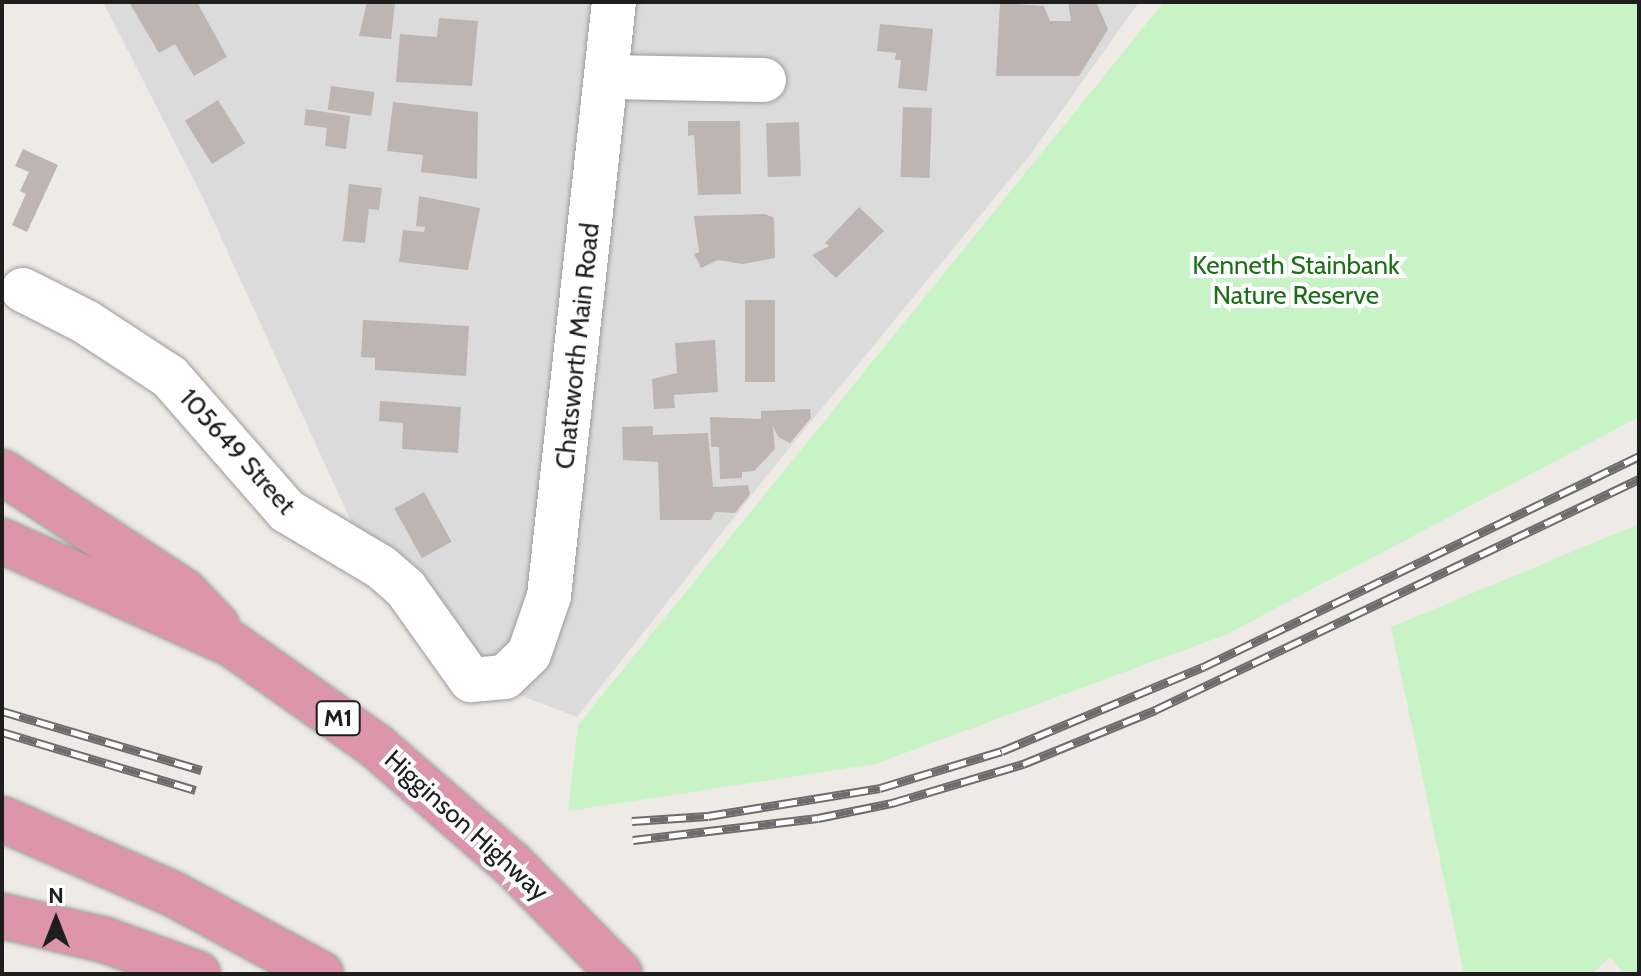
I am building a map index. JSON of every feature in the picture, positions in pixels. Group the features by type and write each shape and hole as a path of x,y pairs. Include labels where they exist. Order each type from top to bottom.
{"highway":[{"path":"2,472 184,591 233,645"},
{"name":"Higginson Highway","path":"2,541 233,645 375,745 512,864 620,974"},
{"path":"2,819 175,895 321,974"},
{"path":"2,916 105,940 198,974"}],"street":[{"name":"Chatsworth Main Road","path":"505,677 529,654 549,596 614,2"},
{"path":"607,77 764,80"},
{"name":"105649 Street","path":"23,290 86,322 170,377 287,511 381,567 406,589 471,680 505,677"}],"shaded area":[{"path":"103,2 1139,2 1030,155 773,468 577,717 472,677 367,556 202,196"}],"green space":[{"name":"Kenneth Stainbank Nature Reserve","path":"1164,2 1639,2 1639,417 1225,635 875,764 568,811 578,725"},
{"path":"1639,524 1639,974 1624,974 1610,957 1592,974 1464,974 1391,627"}],"building":[{"path":"129,2 197,2 227,57 194,76 175,44 159,53"},
{"path":"367,2 395,2 391,39 359,36"},
{"path":"1068,2 1096,2 1108,29 1079,76 996,76 1000,3 1044,6 1050,21 1071,21"},
{"path":"439,18 478,21 472,86 396,82 400,34 437,37"},
{"path":"880,24 933,29 927,91 898,88 901,60 895,60 896,53 877,51"},
{"path":"331,86 375,92 371,116 328,110"},
{"path":"218,100 245,143 212,164 185,121"},
{"path":"393,102 478,112 477,179 421,172 423,155 387,151"},
{"path":"903,107 932,108 930,178 901,177"},
{"path":"306,109 350,116 346,149 325,146 327,128 304,125"},
{"path":"688,121 740,121 741,194 698,195 694,135 688,136"},
{"path":"799,122 801,176 768,177 766,123"},
{"path":"23,149 58,165 27,232 12,225 26,194 20,191 29,172 15,166"},
{"path":"349,184 382,188 379,210 369,209 365,243 343,241"},
{"path":"419,196 480,208 468,270 399,262 403,230 424,232 425,227 416,226"},
{"path":"859,207 884,231 836,278 812,255 829,246 825,243"},
{"path":"765,214 774,218 775,258 743,264 718,260 701,268 694,254 699,252 694,216"},
{"path":"745,300 775,300 775,382 745,382"},
{"path":"363,320 469,326 466,376 375,370 375,358 361,357"},
{"path":"715,340 718,392 674,395 675,408 654,409 652,379 677,373 675,343"},
{"path":"380,401 461,407 458,453 402,449 403,423 379,421"},
{"path":"810,409 811,418 790,443 778,437 773,426 775,449 754,471 742,472 742,478 720,479 719,447 711,447 710,417 761,419 761,411"},
{"path":"653,426 653,435 708,433 713,487 748,485 750,494 735,513 715,512 711,520 660,520 658,462 623,460 622,427"},
{"path":"424,492 452,542 422,558 394,508"}],"railway":[{"path":"632,821 708,816 880,788 1002,751 1203,667 1639,456"},
{"path":"633,840 818,818 892,803 1023,764 1155,710 1639,479"},
{"path":"2,711 201,770"},
{"path":"2,732 195,790"}]}
